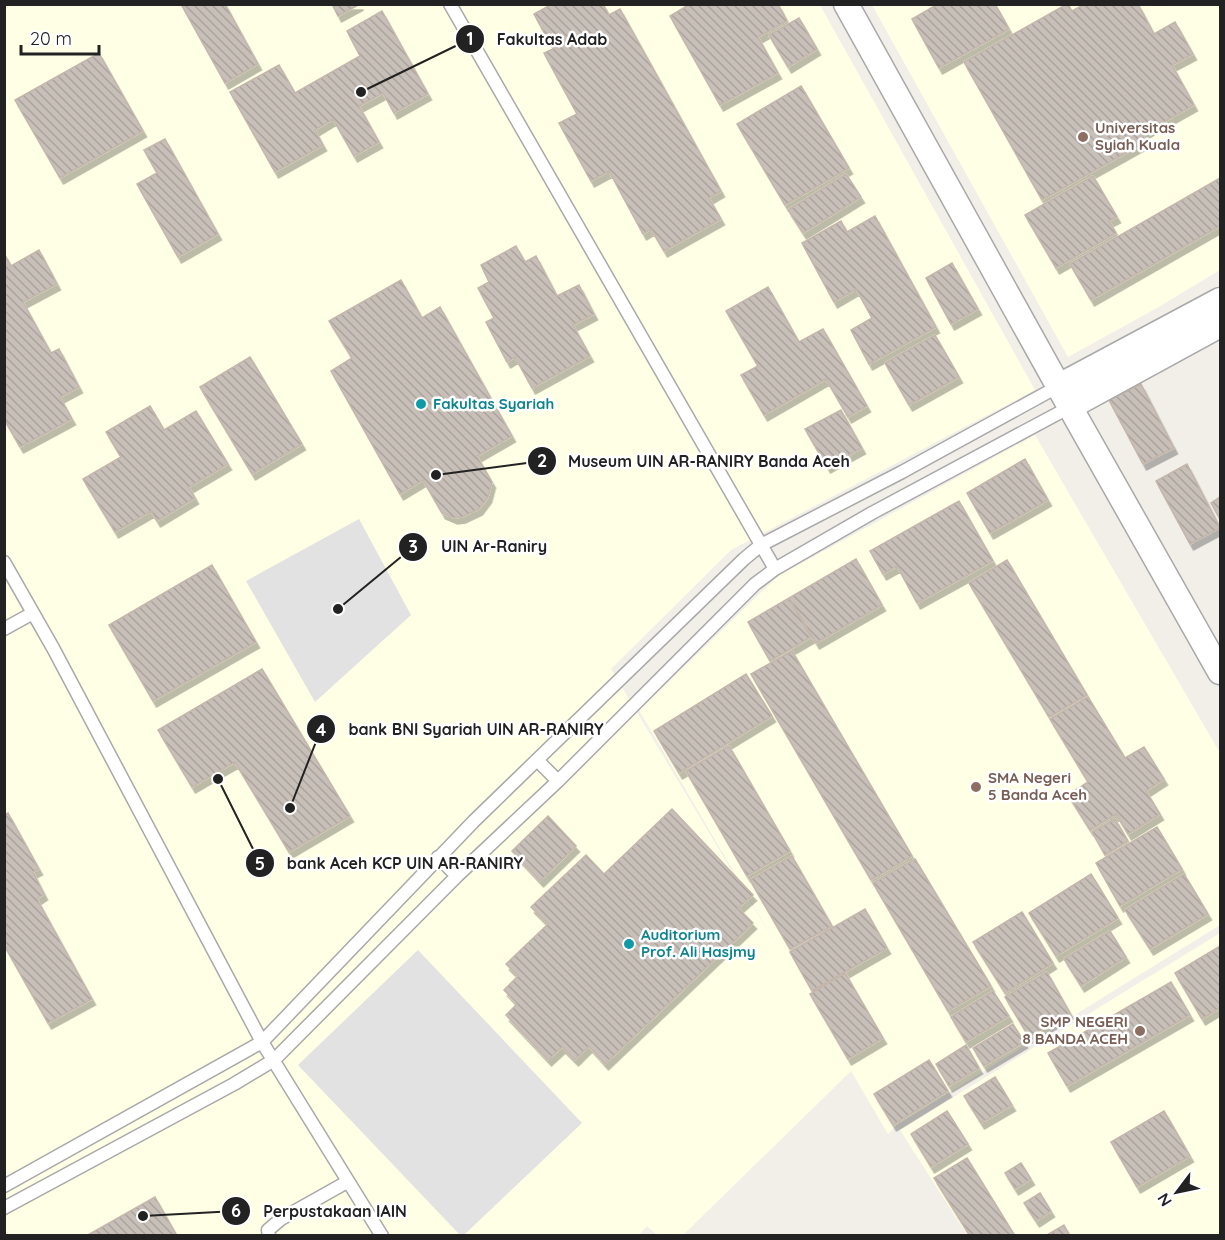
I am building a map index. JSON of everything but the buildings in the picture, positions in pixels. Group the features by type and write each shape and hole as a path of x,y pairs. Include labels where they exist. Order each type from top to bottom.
{"street":[{"path":"846,4 1221,672"},
{"path":"1065,397 1221,300"},
{"path":"1065,397 1221,325"}],"lane":[{"path":"450,4 775,569"},
{"path":"4,1186 262,1042 438,858 761,545 902,472 1065,397"},
{"path":"4,1208 234,1084 274,1060 457,876 558,781 755,584 775,569 912,491 1065,397"},
{"path":"902,472 912,491"},
{"path":"4,562 262,1042 382,1236"},
{"path":"4,629 33,613"},
{"path":"537,760 558,781"},
{"path":"438,858 457,876"},
{"path":"269,1236 268,1230 281,1219 348,1182"}],"shaded area":[{"path":"5,5 820,5 1035,390 731,550 611,669 783,956 639,710 778,576 1035,435 1220,753 1220,925 897,1125 888,1134 851,1071 683,1235 657,1235 647,1226 638,1236 5,1236","holes":["1025,459 1048,500 990,533 967,493","870,551 992,560 917,602 897,566 883,574","855,559 882,605 816,643 790,598","1007,561 1087,694 1050,717 969,584","789,598 811,637 770,660 748,622","791,651 912,856 871,880 751,675","745,674 772,716 679,773 654,731","1088,697 1125,758 1144,747 1164,778 1146,791 1160,815 1128,834 1116,814 1090,830 1068,795 1088,782 1050,720","729,746 790,851 746,876 686,772","1114,819 1128,841 1105,855 1092,833","1157,827 1182,869 1120,905 1096,863","791,856 832,926 790,949 751,880","915,859 990,986 949,1011 873,884","1091,874 1118,918 1056,956 1029,913","1183,874 1208,914 1150,949 1126,910","865,909 887,949 812,990 790,952","1022,912 1053,963 1005,993 973,943","1110,931 1126,957 1081,986 1064,959","1046,972 1070,1013 1029,1037 1005,997","844,973 883,1038 848,1059 810,994"]},
{"name":"Universitas Syiah Kuala","path":"872,5 1220,5 1220,270 1068,357"},
{"path":"359,519 411,615 315,702 246,581"},
{"name":"SMP NEGERI 8 BANDA ACEH","path":"1220,933 1220,1235 967,1235 900,1130"},
{"path":"418,950 582,1123 464,1235 460,1235 298,1065"}],"place":[{"name":"Fakultas Adab","path":"361,92"},
{"name":"Universitas Syiah Kuala","path":"1083,137"},
{"name":"Fakultas Syariah","path":"421,404"},
{"name":"Museum UIN AR-RANIRY Banda Aceh","path":"436,475"},
{"name":"UIN Ar-Raniry","path":"338,609"},
{"name":"bank Aceh KCP UIN AR-RANIRY","path":"218,779"},
{"name":"SMA Negeri 5 Banda Aceh","path":"976,787"},
{"name":"bank BNI Syariah UIN AR-RANIRY","path":"290,808"},
{"name":"Auditorium Prof. Ali Hasjmy","path":"629,944"},
{"name":"SMP NEGERI 8 BANDA ACEH","path":"1140,1031"},
{"name":"Perpustakaan IAIN","path":"143,1216"}]}
